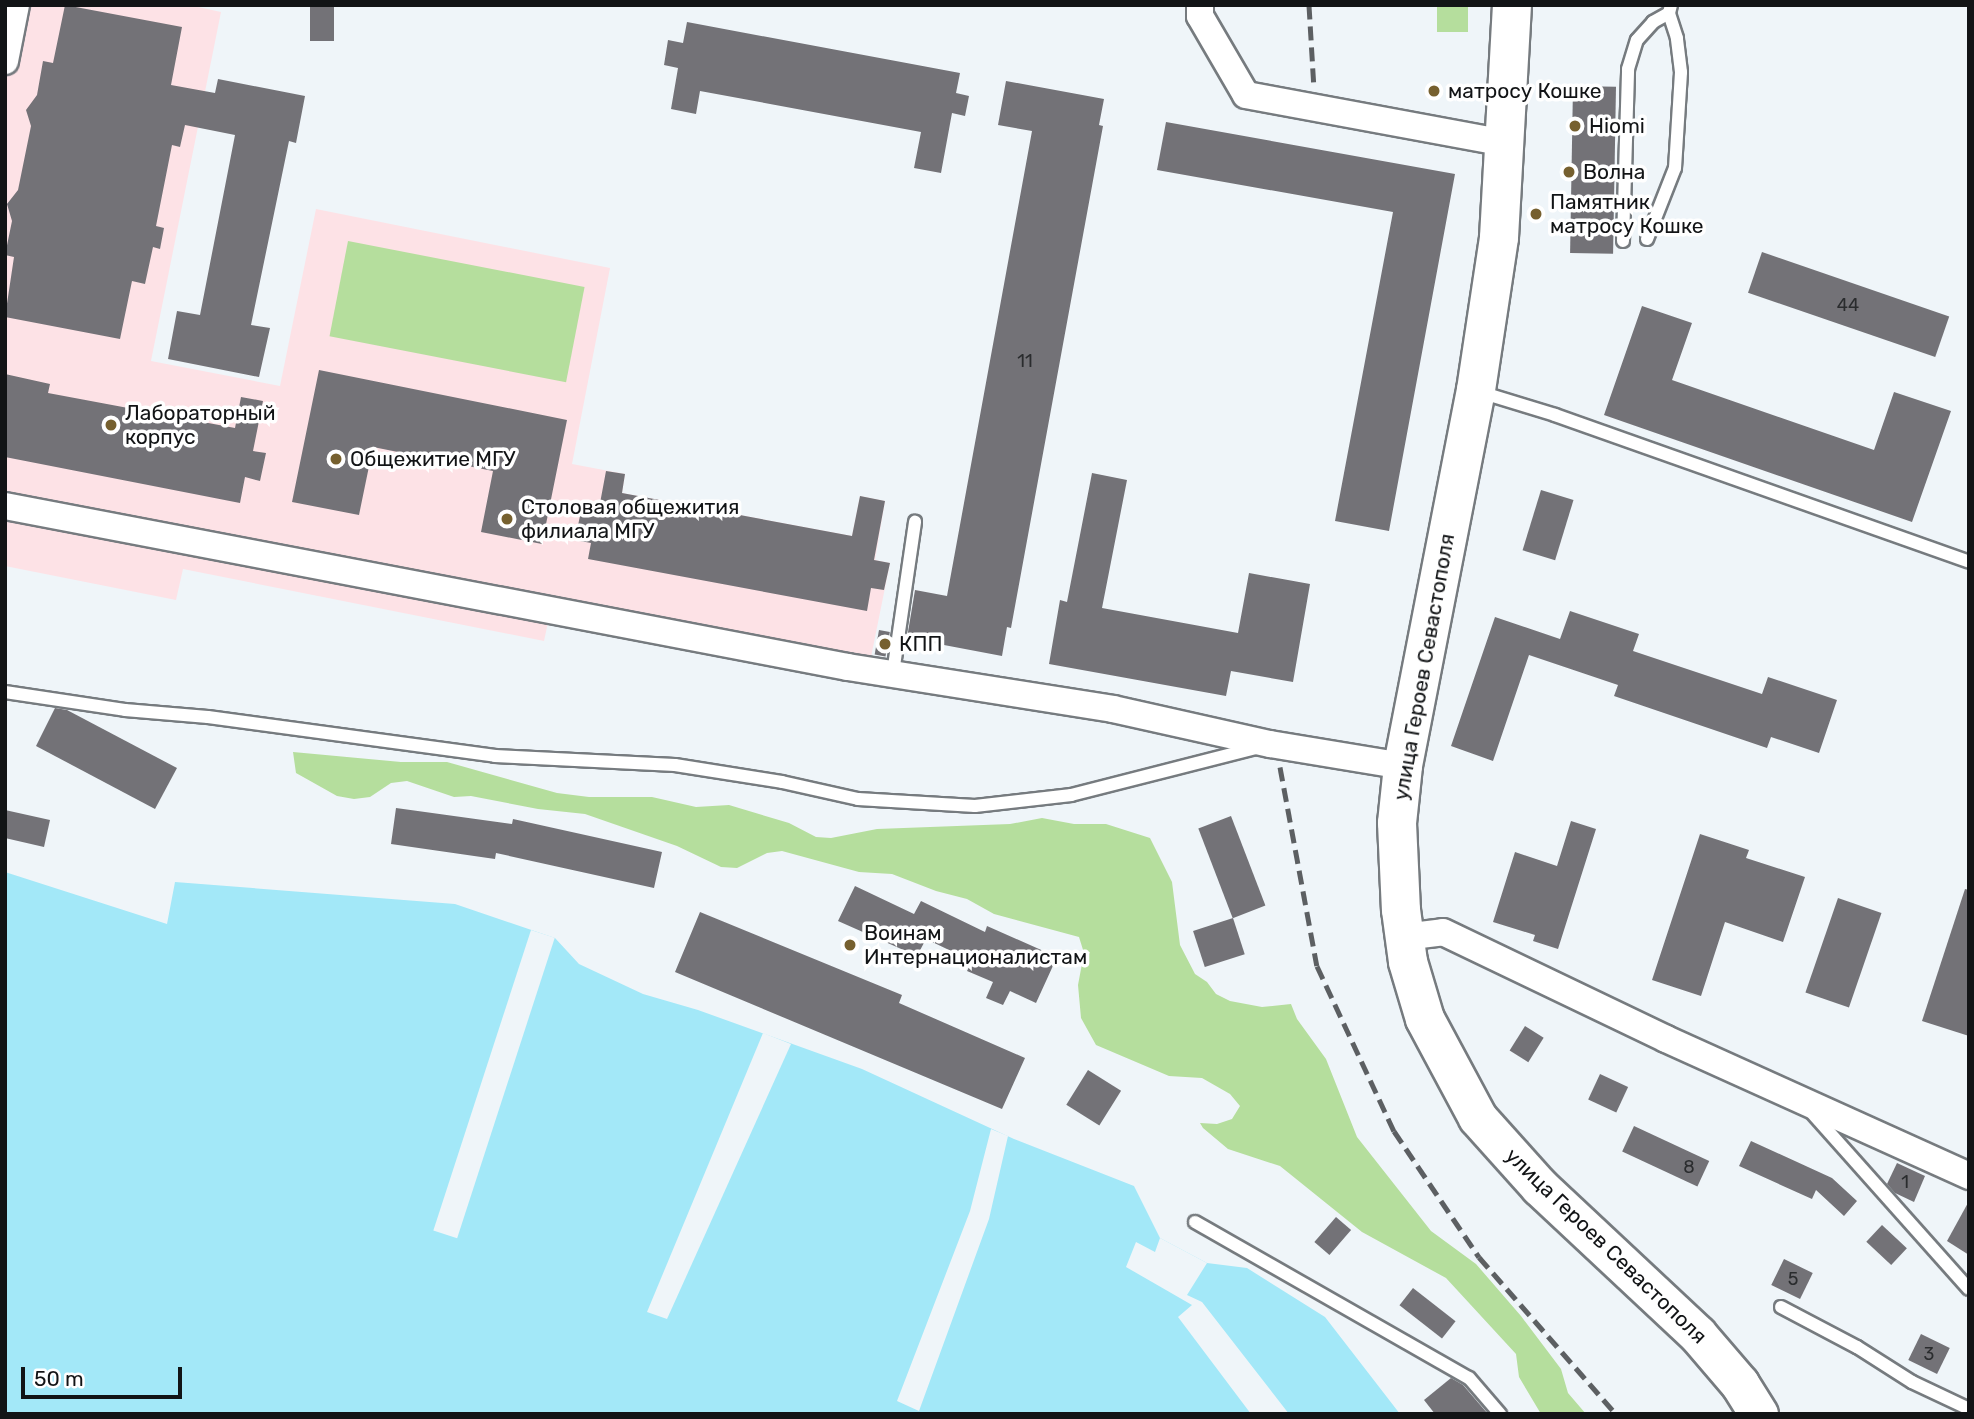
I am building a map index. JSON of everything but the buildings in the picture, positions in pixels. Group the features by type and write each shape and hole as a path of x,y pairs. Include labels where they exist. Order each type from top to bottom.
{"main road":[{"name":"улица Героев Севастополя","path":"1512,5 1499,238 1476,390 1403,766 1397,823 1408,962 1426,1019 1478,1118 1540,1187 1698,1335 1740,1384 1759,1414"}],"street":[{"path":"5,61 16,5"},
{"path":"1199,5 1200,16 1246,95 1505,144"},
{"path":"5,506 893,673 1113,709 1269,744 1403,766"},
{"path":"1404,937 1443,932 1969,1176"}],"lane":[{"path":"1623,241 1628,69 1637,40 1653,22 1670,9 1681,72 1675,168 1647,239"},
{"path":"1476,390 1555,415 1969,562"},
{"path":"893,673 915,522"},
{"path":"5,692 125,710 208,717 495,756 675,765 782,782 858,799 975,806 1071,795 1269,744"},
{"path":"1801,1100 1969,1289"},
{"path":"1195,1223 1469,1378 1500,1414"},
{"path":"1781,1307 1857,1347 1912,1382 1969,1409"}],"shaded area":[{"path":"5,5 189,5 221,12 151,361 280,386 316,209 610,268 572,464 625,474 622,493 852,536 860,496 885,501 875,560 890,563 870,662 553,599 544,641 183,569 176,600 5,566"}],"green space":[{"path":"1437,5 1468,5 1468,32 1437,32"},
{"path":"348,241 585,287 566,382 329,336"},
{"path":"293,752 401,762 447,762 557,793 589,797 652,797 696,807 729,805 789,823 816,837 831,838 877,829 1010,824 1042,818 1074,824 1106,824 1150,838 1172,882 1180,945 1195,974 1207,982 1216,994 1230,1001 1262,1007 1291,1004 1297,1019 1326,1059 1357,1137 1431,1231 1476,1264 1521,1316 1561,1369 1568,1393 1586,1414 1541,1414 1519,1377 1516,1354 1446,1278 1362,1232 1280,1166 1228,1149 1203,1128 1200,1123 1217,1124 1232,1119 1240,1106 1230,1094 1202,1078 1169,1076 1096,1045 1081,1018 1078,985 1084,953 1079,937 994,914 967,899 936,891 892,874 859,872 782,851 767,853 737,868 721,867 677,846 585,814 538,809 471,796 454,797 407,781 391,783 370,797 354,799 337,796 296,773"}],"water":[{"path":"5,872 167,924 175,882 455,904 555,938 579,964 643,994 698,1010 862,1069 1014,1139 1134,1186 1160,1238 1207,1263 1247,1268 1325,1317 1400,1414 5,1414"}],"pier":[{"path":"531,930 555,938 457,1238 433,1231"},
{"path":"763,1033 791,1044 667,1319 647,1312"},
{"path":"991,1129 1008,1136 989,1219 919,1411 897,1401 970,1211"},
{"path":"1160,1238 1207,1263 1187,1295 1202,1302 1289,1414 1251,1414 1178,1317 1192,1305 1126,1267 1136,1242 1155,1252"}],"railway":[{"path":"1309,5 1314,89"},
{"path":"1280,767 1317,966 1394,1131 1479,1257 1616,1414"}],"place":[{"name":"матросу Кошке","path":"1434,91"},
{"name":"Hiomi","path":"1575,126"},
{"name":"Волна","path":"1569,172"},
{"name":"Памятник матросу Кошке","path":"1536,214"},
{"name":"Лабораторный корпус","path":"111,425"},
{"name":"Общежитие МГУ","path":"336,459"},
{"name":"Столовая общежития филиала МГУ","path":"507,519"},
{"name":"КПП","path":"885,644"},
{"name":"Воинам Интернационалистам","path":"850,945"}]}
